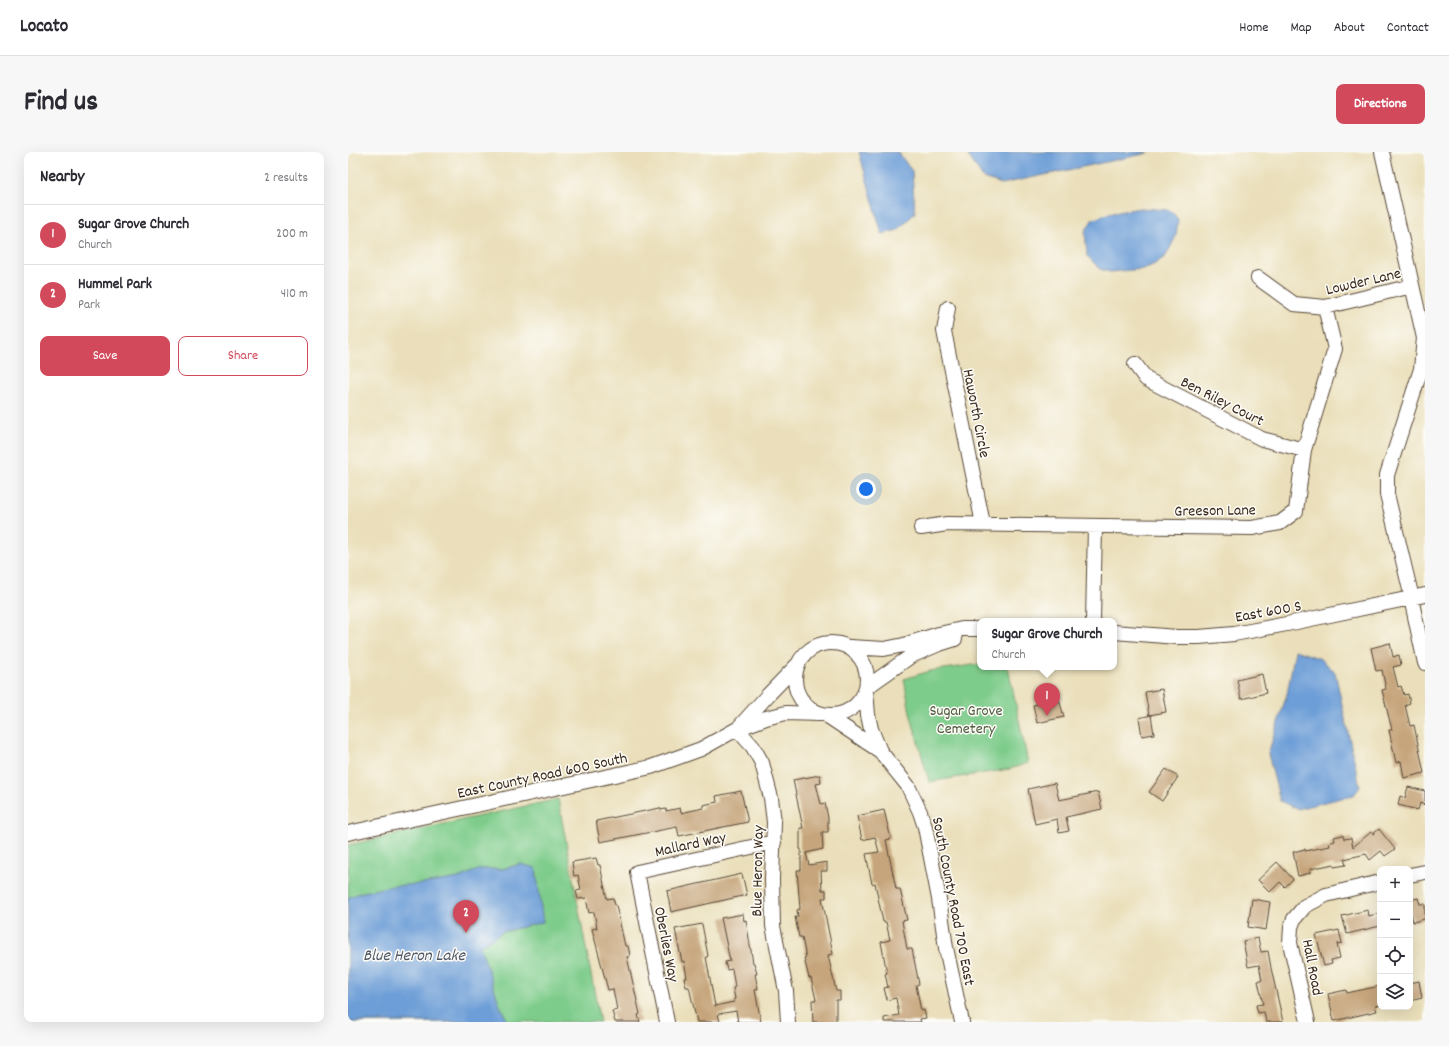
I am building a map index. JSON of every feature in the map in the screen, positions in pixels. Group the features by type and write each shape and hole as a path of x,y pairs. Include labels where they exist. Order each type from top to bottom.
{"street":[{"path":"1382,152 1424,338 1421,370 1387,475 1387,494 1416,597 1425,663"},
{"name":"Lowder Lane","path":"1258,278 1294,304 1325,307 1412,286"},
{"name":"Greeson Lane","path":"921,528 947,524 983,524 1252,528 1280,523 1296,510 1304,450 1335,349 1325,307"},
{"name":"Haworth Circle","path":"948,308 944,331 983,524"},
{"name":"Ben Riley Court","path":"1135,364 1146,379 1255,436 1304,450"},
{"path":"1093,618 1095,526"},
{"name":"East 600 S","path":"1117,632 1177,637 1215,636 1292,624 1416,597"},
{"path":"850,647 864,662 868,675 867,688 860,701 850,710 838,715 823,714 815,711 805,704 798,694 795,682 798,664 810,650 823,644 836,643 850,647 884,649 962,629 977,629"},
{"path":"867,688 901,663 922,651 939,644 977,634"},
{"name":"East County Road 600 South","path":"737,729 798,664"},
{"name":"South County Road 700 East","path":"867,688 868,715 871,729 880,751 908,786 920,812 939,899 946,948 962,1022"},
{"name":"East County Road 600 South","path":"348,833 651,767 701,749 737,729 777,715 793,713 823,714"},
{"name":"South County Road 700 East","path":"823,714 880,751"},
{"name":"Blue Heron Way","path":"737,729 752,747 762,763 771,798 774,822 772,926 786,990 788,1022"},
{"name":"Mallard Way","path":"637,872 774,842"},
{"name":"Oberlies Way","path":"637,872 667,1022"},
{"path":"1413,875 1425,872"},
{"name":"Hall Road","path":"1308,1022 1290,943 1291,927 1294,919 1305,906 1326,895 1377,883"}],"green space":[{"name":"Sugar Grove Cemetery","path":"977,664 977,670 1009,670 1028,763 1010,769 929,782 910,713 904,679 930,671"},
{"path":"558,799 600,1022 348,1022 348,845"}],"water":[{"path":"859,152 898,152 912,171 915,213 898,230 882,234"},
{"path":"966,152 1149,152 1002,184 983,178"},
{"path":"1140,208 1170,210 1178,219 1176,236 1166,256 1155,264 1144,269 1110,272 1100,269 1087,256 1085,232 1092,220 1107,214"},
{"path":"1295,650 1321,659 1335,672 1360,787 1354,795 1297,809 1280,801 1268,754 1287,694"},
{"name":"Blue Heron Lake","path":"521,864 536,868 543,922 502,932 480,946 500,1006 508,1022 348,1022 348,898 359,893 392,886 422,884 459,878 480,869 502,869"}],"building":[{"path":"1390,643 1393,657 1399,655 1401,665 1393,667 1398,687 1401,686 1404,695 1408,694 1410,703 1405,705 1410,726 1414,725 1424,773 1404,778 1401,761 1396,763 1389,730 1392,730 1382,690 1386,689 1382,670 1376,671 1371,648"},
{"path":"1262,674 1266,693 1241,699 1237,680"},
{"path":"1162,689 1166,712 1149,715 1145,692"},
{"path":"1059,699 1064,717 1037,723 1033,705"},
{"path":"1151,715 1154,734 1142,736 1139,718"},
{"path":"1166,769 1178,777 1162,801 1149,792"},
{"path":"820,775 821,783 816,784 821,804 825,803 828,818 828,832 822,832 823,849 806,853 809,865 827,862 827,871 821,871 822,890 826,890 826,898 822,898 833,954 828,955 836,991 840,991 840,1000 836,1000 836,1022 813,1022 812,1000 816,1000 811,978 809,978 804,958 806,958 802,937 799,937 795,917 798,917 797,910 800,909 797,870 801,870 800,828 803,828 793,780"},
{"path":"1055,783 1059,800 1098,792 1102,809 1066,817 1069,831 1059,833 1057,819 1035,824 1028,789"},
{"path":"1408,787 1425,791 1425,805 1420,803 1418,810 1398,805 1400,796 1405,798"},
{"path":"741,791 748,822 679,836 677,827 600,842 596,821 660,808 660,810 666,809 666,811 680,808 681,813 703,808 703,805 717,802 716,796"},
{"path":"884,810 891,839 886,840 896,889 900,889 907,920 902,921 907,949 912,949 919,984 916,985 921,1011 924,1010 926,1018 920,1019 921,1022 884,1022 884,1018 899,1015 896,998 887,1000 884,988 888,987 881,942 890,940 886,922 883,922 875,883 872,884 866,854 879,852 875,837 862,840 857,816"},
{"path":"1379,829 1395,849 1385,856 1381,851 1370,860 1366,854 1344,859 1346,865 1334,867 1334,864 1310,869 1310,873 1298,876 1293,852 1330,846 1329,843 1335,841 1334,837 1343,835 1344,839 1351,838 1353,847 1371,832 1373,834"},
{"path":"596,858 598,865 600,865 607,899 613,898 616,905 625,946 628,946 630,956 627,957 640,1014 638,1015 640,1022 615,1022 612,1011 617,1010 613,989 608,990 592,929 597,928 594,912 589,913 586,898 578,899 576,891 581,890 578,875 574,876 572,862"},
{"path":"1277,862 1293,879 1285,887 1280,882 1270,892 1258,880"},
{"path":"742,874 747,895 671,912 667,891"},
{"path":"1418,898 1420,904 1425,904 1425,919 1413,922 1413,899"},
{"path":"1252,899 1270,902 1266,930 1248,927"},
{"path":"1368,910 1369,916 1377,914 1377,927 1347,934 1342,916"},
{"path":"743,914 744,921 746,920 753,963 757,974 755,974 758,989 755,990 761,1022 738,1022 736,1011 718,1014 720,1022 697,1022 689,987 686,987 684,978 687,978 684,961 682,962 675,929 702,924 708,956 706,957 715,1006 734,1002 735,999 733,988 735,987 732,969 727,970 725,962 730,961 721,918"},
{"path":"1339,930 1342,943 1337,944 1340,958 1331,960 1332,964 1324,966 1316,935"},
{"path":"1258,938 1261,952 1268,951 1283,1022 1266,1022 1264,1012 1258,1013 1256,1005 1263,1004 1258,981 1262,980 1259,965 1248,967 1243,941"},
{"path":"1419,981 1422,998 1413,1000 1413,982"},
{"path":"1377,987 1377,1006 1375,1006 1377,1011 1334,1021 1328,994 1346,990 1347,993"}],"place":[{"name":"Sugar Grove Church","path":"1047,716"},
{"name":"Hummel Park","path":"466,933"}]}
